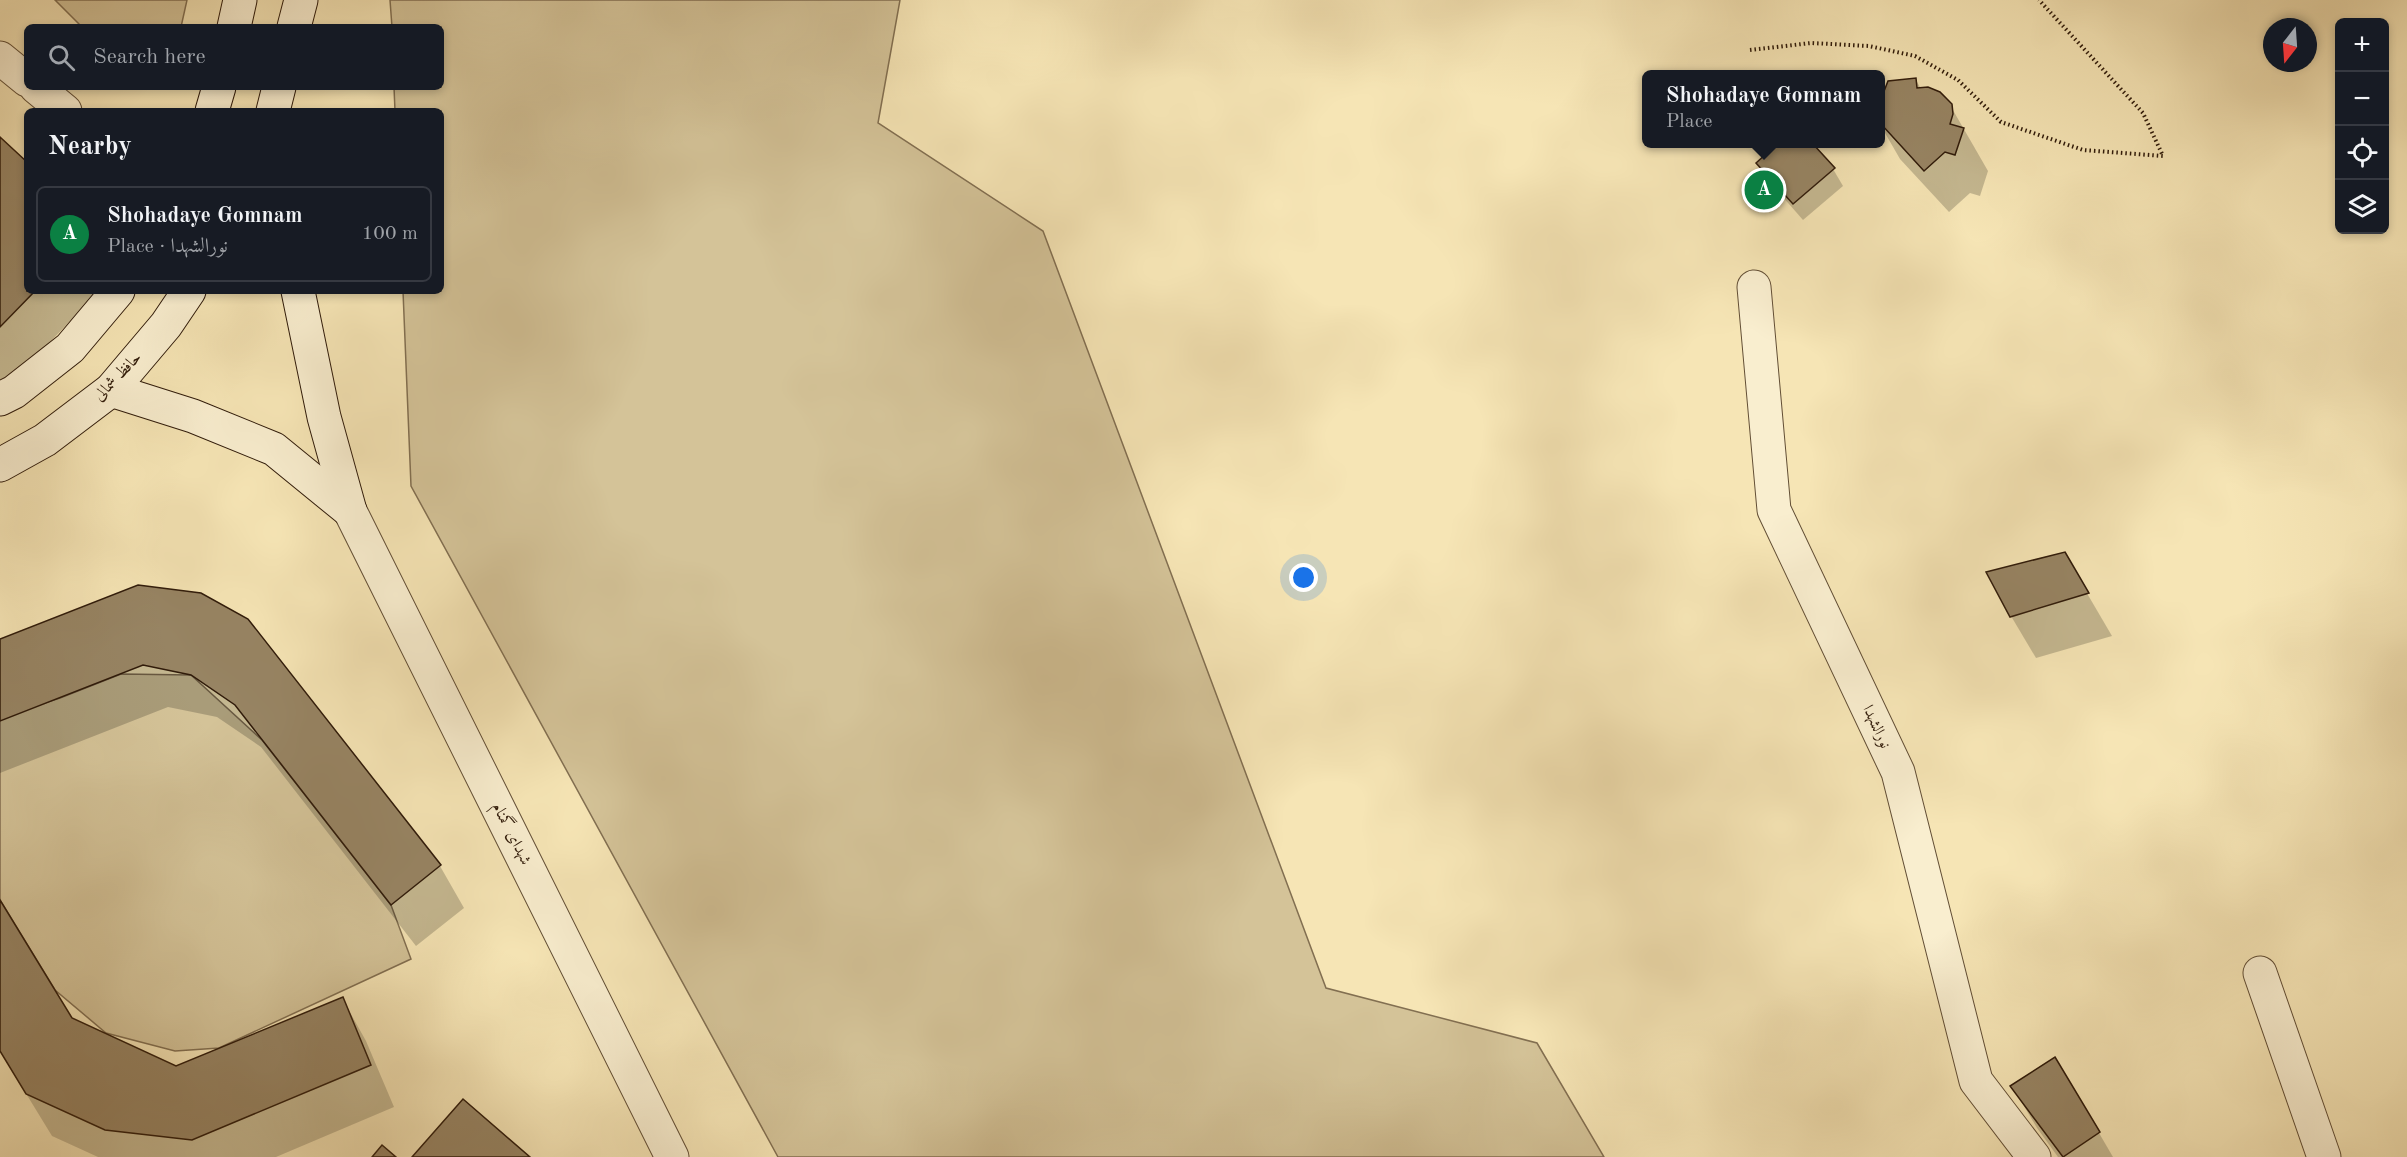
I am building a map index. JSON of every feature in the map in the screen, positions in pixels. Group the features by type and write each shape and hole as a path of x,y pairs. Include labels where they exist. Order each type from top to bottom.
{"street":[{"path":"235,24 240,0"},
{"path":"295,24 301,0"},
{"path":"0,58 24,78"},
{"path":"40,90 61,108"},
{"path":"213,108 218,90"},
{"name":"نورالشهدا","path":"1754,287 1774,510 1898,772 1976,1081 2034,1157"},
{"path":"0,399 14,392 70,348 115,294"},
{"name":"حافظ شمالی","path":"0,465 45,440 111,390 166,325 187,294"},
{"path":"299,294 324,417 350,511"},
{"path":"111,390 193,416 274,449 350,511"},
{"name":"شهدای گمنام","path":"350,511 672,1157"},
{"path":"2260,974 2324,1157"}],"path":[{"path":"1750,50 1812,43 1869,46 1915,56 1958,80 2001,122 2083,150 2163,156 2143,112 2039,0"}],"shaded area":[{"path":"55,0 187,0 182,24 79,24"},
{"path":"390,0 900,0 878,123 1043,231 1326,988 1537,1043 1604,1157 778,1157 411,486 403,294 444,294 444,108 395,108 394,90 444,90 444,24 392,24"},
{"path":"121,674 191,675 262,740 391,905 411,959 219,1048 175,1051 106,1033 55,990 0,900 0,717 60,698"}],"building":[{"path":"1916,78 1917,88 1928,87 1940,92 1952,104 1953,114 1950,124 1964,128 1955,155 1945,152 1924,171 1885,128 1885,89 1888,81"},
{"path":"0,137 24,159 24,294 32,294 0,327"},
{"path":"1773,148 1817,148 1835,168 1793,204 1756,163"},
{"path":"2065,552 2089,593 2010,617 1986,572"},
{"path":"138,585 201,593 248,619 441,865 391,905 235,705 191,675 143,665 0,721 0,639"},
{"path":"0,900 72,1018 176,1066 343,997 371,1065 192,1140 105,1130 26,1094 0,1051"},
{"path":"2055,1057 2100,1132 2063,1157 2010,1086"},
{"path":"463,1099 530,1157 412,1157"},
{"path":"382,1145 396,1157 372,1157"}],"place":[{"name":"Shohadaye Gomnam","path":"1764,190"}]}
